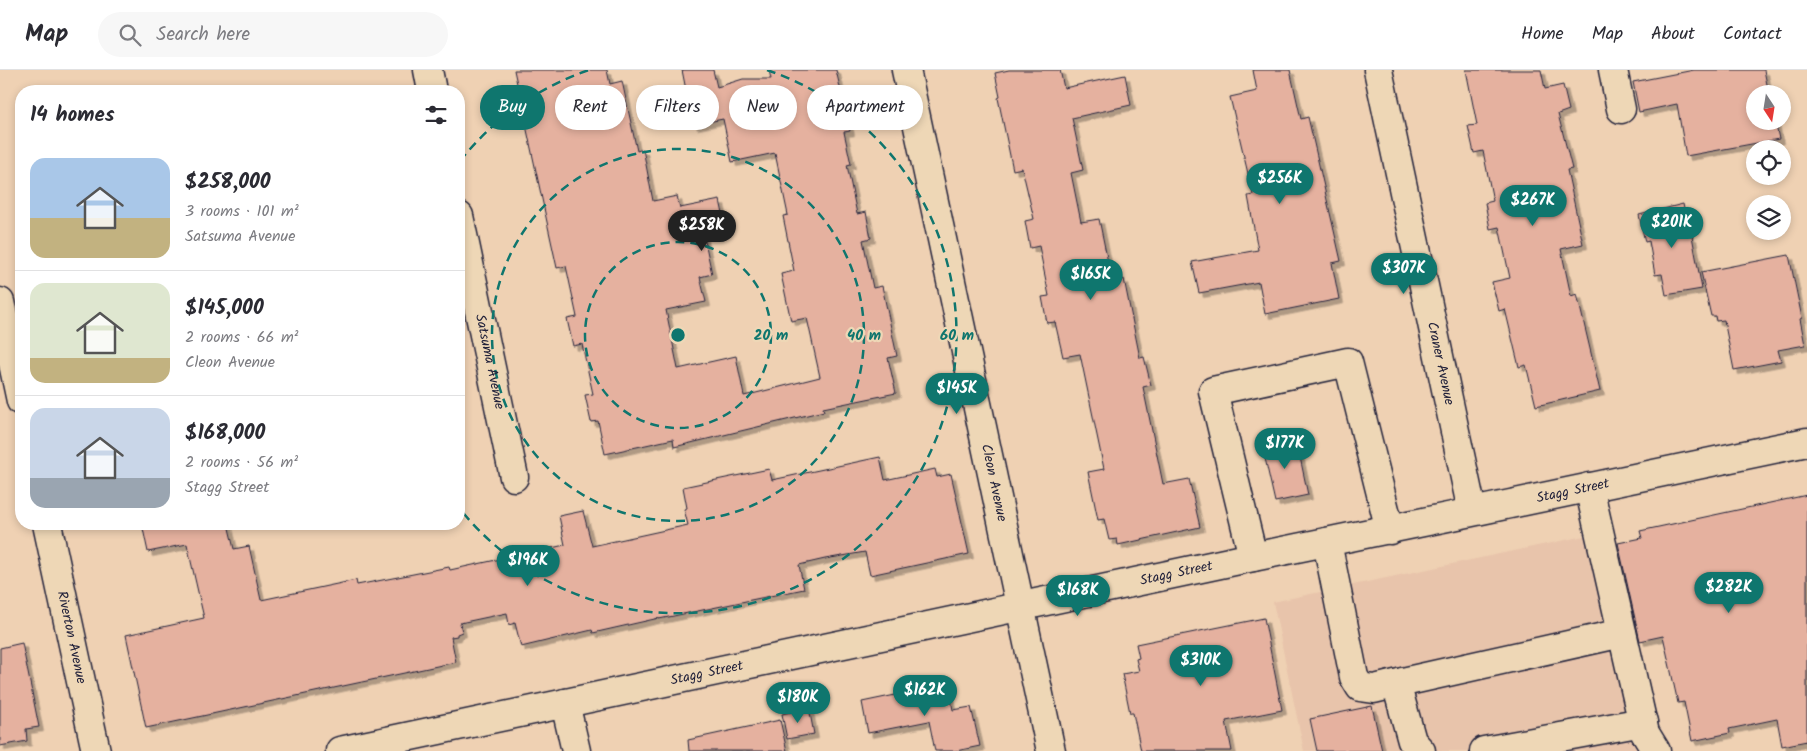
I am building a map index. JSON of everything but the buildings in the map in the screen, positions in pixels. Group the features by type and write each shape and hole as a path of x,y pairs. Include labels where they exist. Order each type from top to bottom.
{"street":[{"path":"428,70 431,85"},
{"name":"Cleon Avenue","path":"906,70 1051,751"},
{"name":"Craner Avenue","path":"1378,70 1472,511"},
{"path":"1613,70 1621,109"},
{"name":"Satsuma Avenue","path":"465,244 514,477"},
{"path":"0,302 5,345 15,380"},
{"path":"1253,557 1213,390 1348,362 1390,530"},
{"name":"Stagg Street","path":"340,751 1253,557 1807,442"},
{"path":"1589,487 1643,722 1646,733 1656,751"},
{"name":"Riverton Avenue","path":"48,530 96,751"},
{"path":"1327,542 1354,677 1360,687 1374,689 1622,632"},
{"path":"1404,682 1399,694 1412,741 1421,751"},
{"path":"566,703 576,751"},
{"path":"1484,751 1643,722"}],"shaded area":[{"path":"1608,531 1653,751 1304,751 1273,602"}]}
